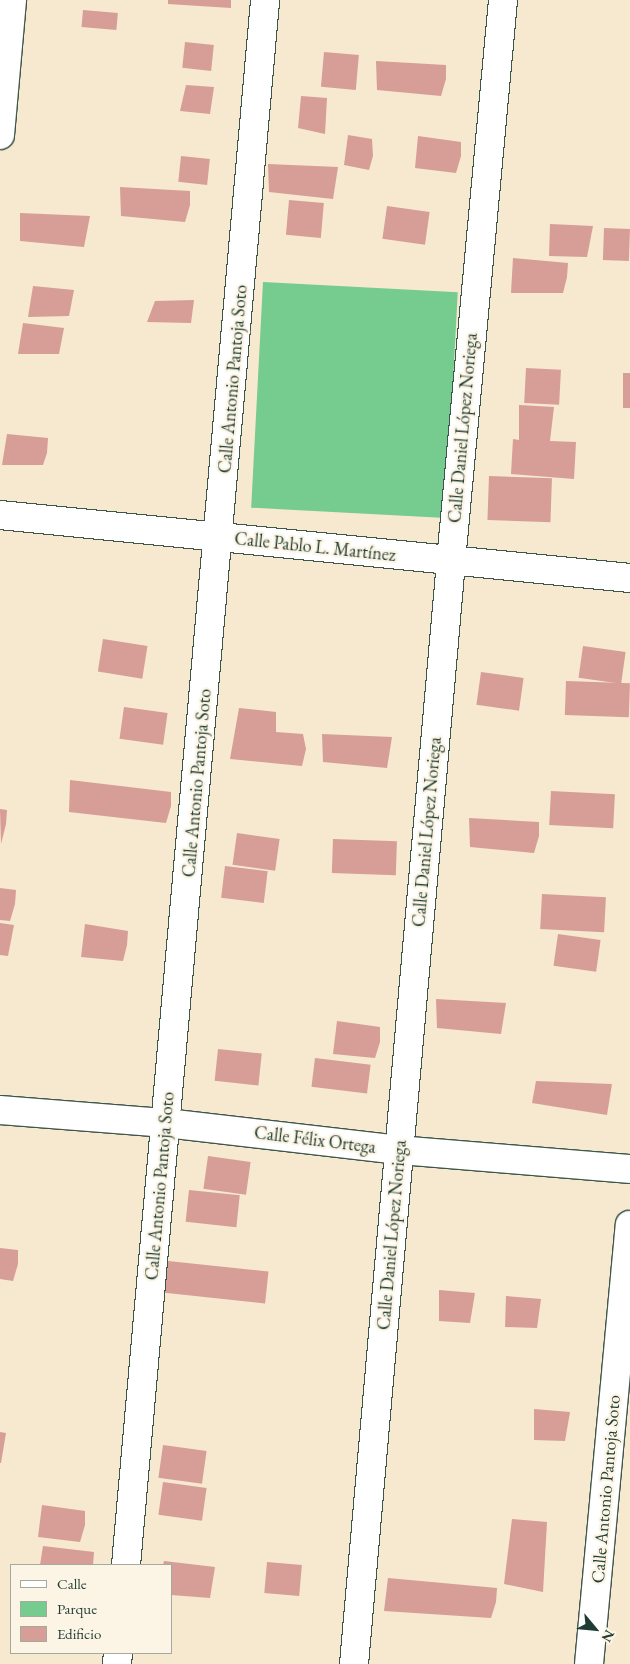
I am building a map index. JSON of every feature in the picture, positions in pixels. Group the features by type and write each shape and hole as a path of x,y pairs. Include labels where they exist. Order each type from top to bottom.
{"street":[{"path":"0,135 12,0"},
{"name":"Calle Antonio Pantoja Soto","path":"126,1564 219,538 265,0"},
{"name":"Calle Daniel López Noriega","path":"354,1664 451,561 504,0"},
{"name":"Calle Pablo L. Martínez","path":"0,515 630,578"},
{"name":"Calle Félix Ortega","path":"0,1110 166,1123 399,1150 630,1169"},
{"name":"Calle Antonio Pantoja Soto","path":"589,1664 630,1225"}],"green space":[{"path":"263,282 458,292 446,518 251,508"}],"building":[{"path":"168,0 231,0 231,8 168,4"},
{"path":"83,10 118,13 116,30 82,27"},
{"path":"185,42 214,45 211,71 182,68"},
{"path":"324,52 359,55 356,90 321,87"},
{"path":"376,61 446,65 446,79 441,96 377,90"},
{"path":"186,85 214,87 210,114 180,111"},
{"path":"301,96 327,98 325,134 298,128"},
{"path":"348,135 372,139 373,156 369,170 344,165"},
{"path":"418,136 461,142 461,156 456,173 415,168"},
{"path":"181,156 210,159 207,185 178,182"},
{"path":"268,164 338,167 333,199 269,192"},
{"path":"120,187 190,191 190,205 185,222 121,216"},
{"path":"289,200 324,203 321,238 286,235"},
{"path":"387,206 430,212 425,245 382,239"},
{"path":"20,213 90,216 84,247 20,241"},
{"path":"550,224 593,226 587,257 549,256"},
{"path":"604,228 630,229 629,261 603,260"},
{"path":"513,258 568,263 563,293 511,293"},
{"path":"33,286 74,290 69,316 28,317"},
{"path":"194,300 191,323 147,322 155,301"},
{"path":"23,323 64,328 59,354 18,354"},
{"path":"526,368 561,370 559,405 524,403"},
{"path":"623,373 630,373 630,408 623,408"},
{"path":"519,405 554,407 550,441 576,442 574,479 511,474 513,439 519,440"},
{"path":"7,434 48,438 47,453 43,465 2,465"},
{"path":"489,476 552,478 550,522 487,520"},
{"path":"103,639 147,646 142,679 98,672"},
{"path":"583,646 626,652 621,684 579,678"},
{"path":"481,672 524,678 519,711 476,705"},
{"path":"566,681 630,683 629,717 565,715"},
{"path":"124,707 168,713 163,745 120,739"},
{"path":"239,708 276,712 276,732 303,734 306,749 302,766 230,759"},
{"path":"322,734 392,737 387,768 323,762"},
{"path":"70,780 171,792 171,806 166,823 69,812"},
{"path":"551,791 615,794 613,828 549,825"},
{"path":"0,809 7,810 1,844"},
{"path":"469,818 539,822 539,836 534,853 470,847"},
{"path":"237,833 280,839 275,871 233,865"},
{"path":"333,839 397,841 396,875 332,873"},
{"path":"225,866 268,871 264,903 221,898"},
{"path":"0,888 16,890 15,904 10,921 0,920"},
{"path":"542,894 606,897 604,932 540,929"},
{"path":"0,923 14,925 8,956 0,955"},
{"path":"85,924 128,931 123,961 81,957"},
{"path":"558,934 601,940 596,972 554,966"},
{"path":"436,999 506,1003 501,1034 437,1028"},
{"path":"337,1021 380,1027 380,1042 375,1058 333,1054"},
{"path":"218,1049 262,1054 258,1085 215,1081"},
{"path":"315,1058 371,1065 367,1094 311,1087"},
{"path":"536,1081 612,1084 607,1115 532,1103"},
{"path":"208,1156 251,1162 246,1195 203,1189"},
{"path":"189,1190 240,1195 236,1227 186,1222"},
{"path":"0,1248 18,1250 18,1264 13,1281 0,1279"},
{"path":"168,1261 268,1272 265,1303 165,1293"},
{"path":"439,1290 475,1293 470,1323 439,1321"},
{"path":"506,1296 541,1299 537,1328 505,1327"},
{"path":"534,1409 570,1412 565,1441 534,1440"},
{"path":"0,1432 6,1433 1,1463 0,1463"},
{"path":"163,1445 207,1451 202,1484 158,1478"},
{"path":"163,1482 207,1488 202,1521 158,1515"},
{"path":"42,1505 85,1511 85,1525 80,1542 38,1537"},
{"path":"512,1519 547,1522 543,1592 504,1584"},
{"path":"43,1546 94,1552 93,1564 40,1564"},
{"path":"164,1561 215,1567 210,1598 172,1595 172,1564 163,1564"},
{"path":"267,1562 302,1565 299,1596 264,1593"},
{"path":"388,1578 497,1588 496,1602 491,1618 384,1611"}]}
